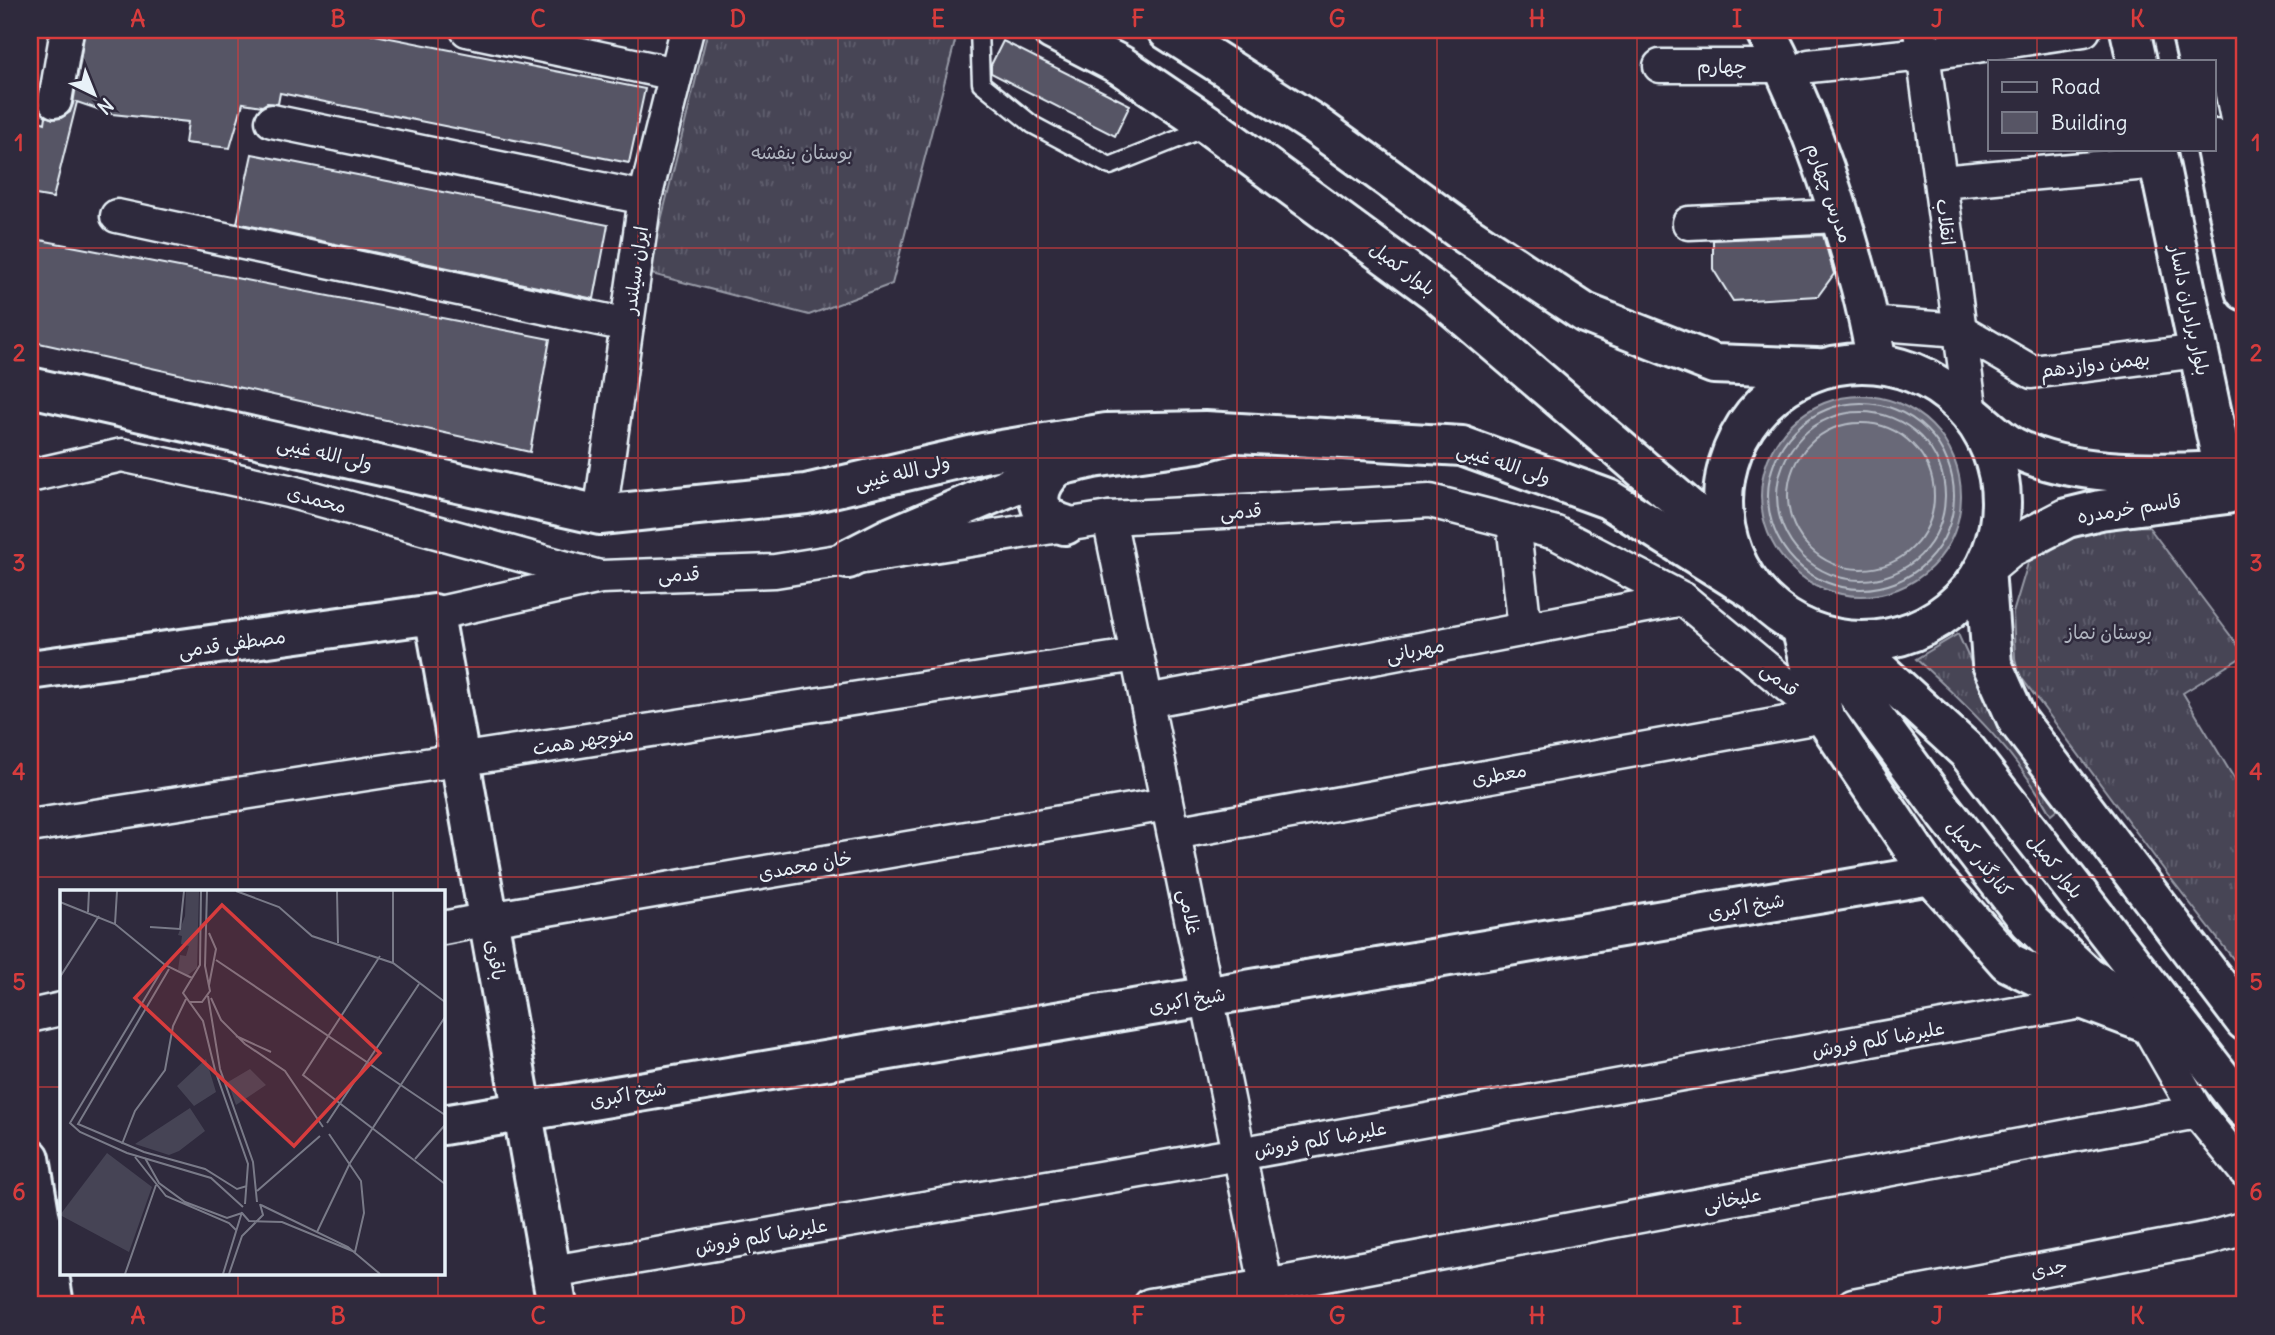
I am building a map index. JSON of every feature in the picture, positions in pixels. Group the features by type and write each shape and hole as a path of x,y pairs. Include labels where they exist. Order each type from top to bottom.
{"street":[{"path":"55,101 67,30"},
{"path":"467,30 676,74"},
{"name":"ایران سیلندر","path":"600,515 645,198 687,30"},
{"name":"بلوار کمیل","path":"1052,30 1120,65 1210,126 1436,292 1728,542"},
{"path":"1167,30 1314,124 1464,233 1584,313 1714,365 1822,368"},
{"name":"مدرس چهارم","path":"1765,30 1796,66 1821,163 1858,275 1877,362"},
{"name":"چهارم","path":"1660,66 1796,66 1922,42 2084,30"},
{"path":"2130,30 2137,60"},
{"path":"2191,30 2198,60"},
{"path":"2219,30 2237,170 2245,291"},
{"name":"انقلاب","path":"1922,42 1971,414"},
{"path":"272,121 645,198"},
{"path":"2216,142 2237,170"},
{"path":"1941,182 2157,155"},
{"name":"بلوار برادران داسار","path":"2157,155 2199,351 2238,476"},
{"path":"117,216 627,325"},
{"path":"1689,223 1839,216"},
{"path":"1868,323 1960,330"},
{"name":"بهمن دوازدهم","path":"1960,330 2032,372 2199,351"},
{"path":"1971,414 1992,449 2001,489 1999,530 1985,568 1960,601 1927,625 1888,639 1820,633 1779,615 1753,590 1738,567 1728,542 1722,499 1730,456 1751,417 1783,387 1822,368 1849,362 1877,362 1912,371 1944,388 1971,414 2012,446 2051,463 2125,472 2238,476"},
{"name":"ولی الله غیبی","path":"30,387 600,515 806,494 982,453 1107,433 1205,431 1462,446 1608,499 1753,590"},
{"path":"848,559 889,538 1058,466 1093,458 1197,443 1233,433"},
{"name":"محمدی","path":"30,476 122,455 288,491 601,577"},
{"path":"1058,466 1043,481 1039,499 1047,516 1065,525"},
{"name":"قاسم خرمدره","path":"1985,568 2010,548 2067,518 2100,510 2227,494 2238,476"},
{"name":"قدمی","path":"601,577 775,570 1109,518 1430,501 1556,533 1683,599 1824,716"},
{"name":"غلامی","path":"1109,518 1268,1295"},
{"path":"1513,523 1525,629"},
{"path":"1985,568 1992,664 2017,720 2245,1021"},
{"path":"434,614 601,577"},
{"name":"مهربانی","path":"1147,701 1683,599"},
{"name":"مصطفی قدمی","path":"30,670 434,614"},
{"name":"باقری","path":"434,614 554,1289"},
{"path":"1820,633 1824,716 1931,875 2008,962 2087,1001 2191,1040"},
{"name":"بلوار کمیل","path":"1820,633 1967,751 2245,1109"},
{"name":"کنارگذر کمیل","path":"1820,633 1937,802 2030,922 2088,976 2191,1040"},
{"name":"منوچهر همت","path":"30,826 1137,655"},
{"name":"معطری","path":"1170,818 1824,716"},
{"name":"خان محمدی","path":"444,929 489,919 1170,818"},
{"name":"شیخ اکبری","path":"444,1125 1931,875"},
{"name":"علیرضا کلم فروش","path":"554,1289 1239,1153 2087,1001"},
{"path":"30,1016 60,1009"},
{"path":"2146,1023 2197,1112 2245,1171"},
{"name":"علیخانی","path":"1150,1305 1268,1295 2197,1112"},
{"path":"39,1183 54,1305"},
{"name":"جدی","path":"1853,1305 2210,1238 2245,1228"}],"lane":[{"path":"979,30 981,83 1033,125 1110,166 1210,126"}],"green space":[{"name":"بوستان بنفشه","path":"708,30 958,30 892,284 809,315 648,273"},
{"name":"بوستان نماز","path":"2148,526 2245,655 2183,693 2241,790 2245,788 2245,974 2018,673 2013,613 2029,560 2067,528"},
{"path":"1958,634 2003,724 2058,809 2051,815 2023,771 1990,731 1916,659"}],"water":[{"path":"1861,396 1899,404 1932,425 1953,458 1961,496 1953,534 1932,567 1899,588 1861,596 1823,588 1790,567 1769,534 1761,496 1769,458 1790,425 1823,404"}],"building":[{"path":"85,30 350,30 645,89 629,163 280,93 278,104 267,103 262,106 243,103 230,148 185,143 188,122 112,114 77,102 53,198 30,194 30,118 45,123 46,116 61,118 70,112"},
{"path":"1003,41 1130,105 1115,136 991,73 991,65"},
{"path":"252,154 608,225 594,299 237,223"},
{"path":"1823,235 1834,274 1818,296 1733,301 1713,269 1713,240"},
{"path":"30,238 550,339 530,452 30,341"}]}
